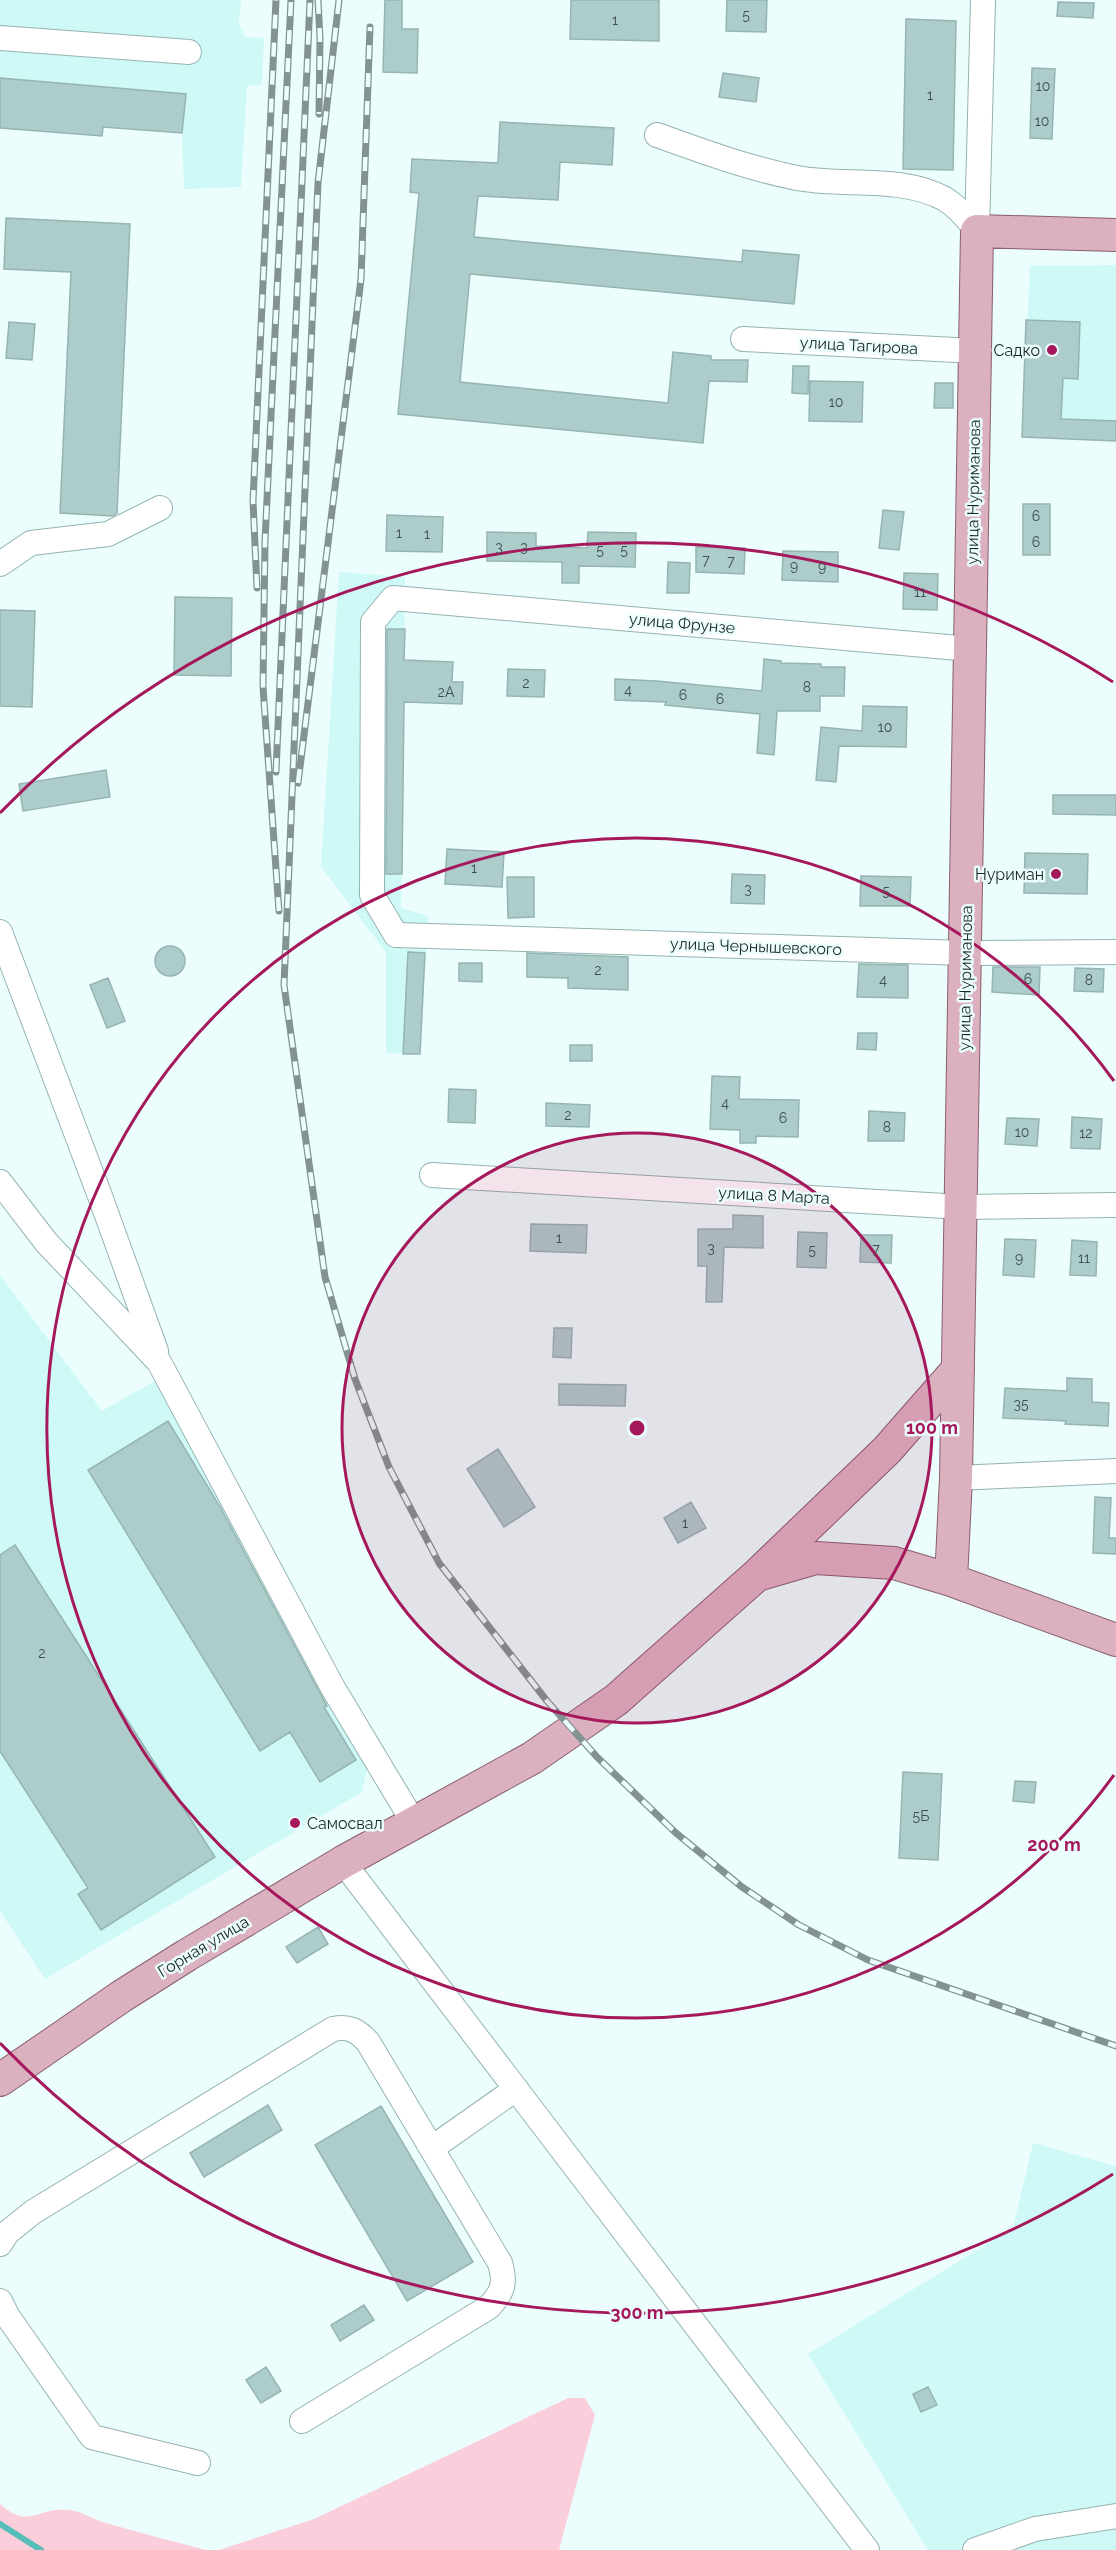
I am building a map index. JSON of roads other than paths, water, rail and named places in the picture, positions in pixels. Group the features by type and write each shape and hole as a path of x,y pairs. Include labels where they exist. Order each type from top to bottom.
{"main road":[{"path":"977,231 1116,235"},
{"name":"улица Нуриманова","path":"951,1580 956,1478 977,231"},
{"name":"Горная улица","path":"0,2080 122,1996 344,1862 532,1758 616,1700 757,1575 887,1450 958,1370"},
{"path":"757,1575 816,1558 894,1563 951,1580 1116,1640"}],"street":[{"name":"улица Нуриманова","path":"977,231 983,0"},
{"path":"0,38 189,52"},
{"path":"657,135 748,168 790,176 906,186 944,199 961,212 977,231"},
{"name":"улица Тагирова","path":"743,339 975,351"},
{"path":"0,564 31,543 108,534 160,508"},
{"name":"улица Фрунзе","path":"396,934 372,895 373,622 393,598 970,649"},
{"path":"0,932 100,1196 159,1362 333,1688 414,1824"},
{"name":"улица Чернышевского","path":"396,934 965,953 1116,952"},
{"name":"улица 8 Марта","path":"432,1175 961,1207 1116,1205"},
{"path":"0,1182 46,1242 159,1362"},
{"path":"956,1478 1116,1471"},
{"path":"344,1862 867,2550"},
{"path":"0,2244 8,2233 33,2212 333,2030 345,2027 358,2031 368,2042 432,2148 500,2263 505,2279 501,2294 489,2307 302,2421"},
{"path":"432,2148 516,2089"},
{"path":"0,2301 8,2317 92,2437 198,2463"},
{"path":"975,2550 1035,2529 1116,2516"}],"waterway":[{"path":"0,2524 41,2550"}],"railway":[{"path":"257,588 253,501 276,0"},
{"path":"279,911 263,687 265,541 291,0"},
{"path":"276,772 310,0"},
{"path":"318,0 319,114"},
{"path":"339,0 318,183 284,985 325,1277 355,1379 389,1467 439,1563 547,1701 597,1757 676,1833 742,1887 799,1925 868,1960 1116,2046"},
{"path":"298,783 361,279 370,27"}],"place":[{"name":"Садко","path":"1052,350"},
{"name":"Нуриман","path":"1056,874"},
{"name":"Самосвал","path":"295,1823"}]}
